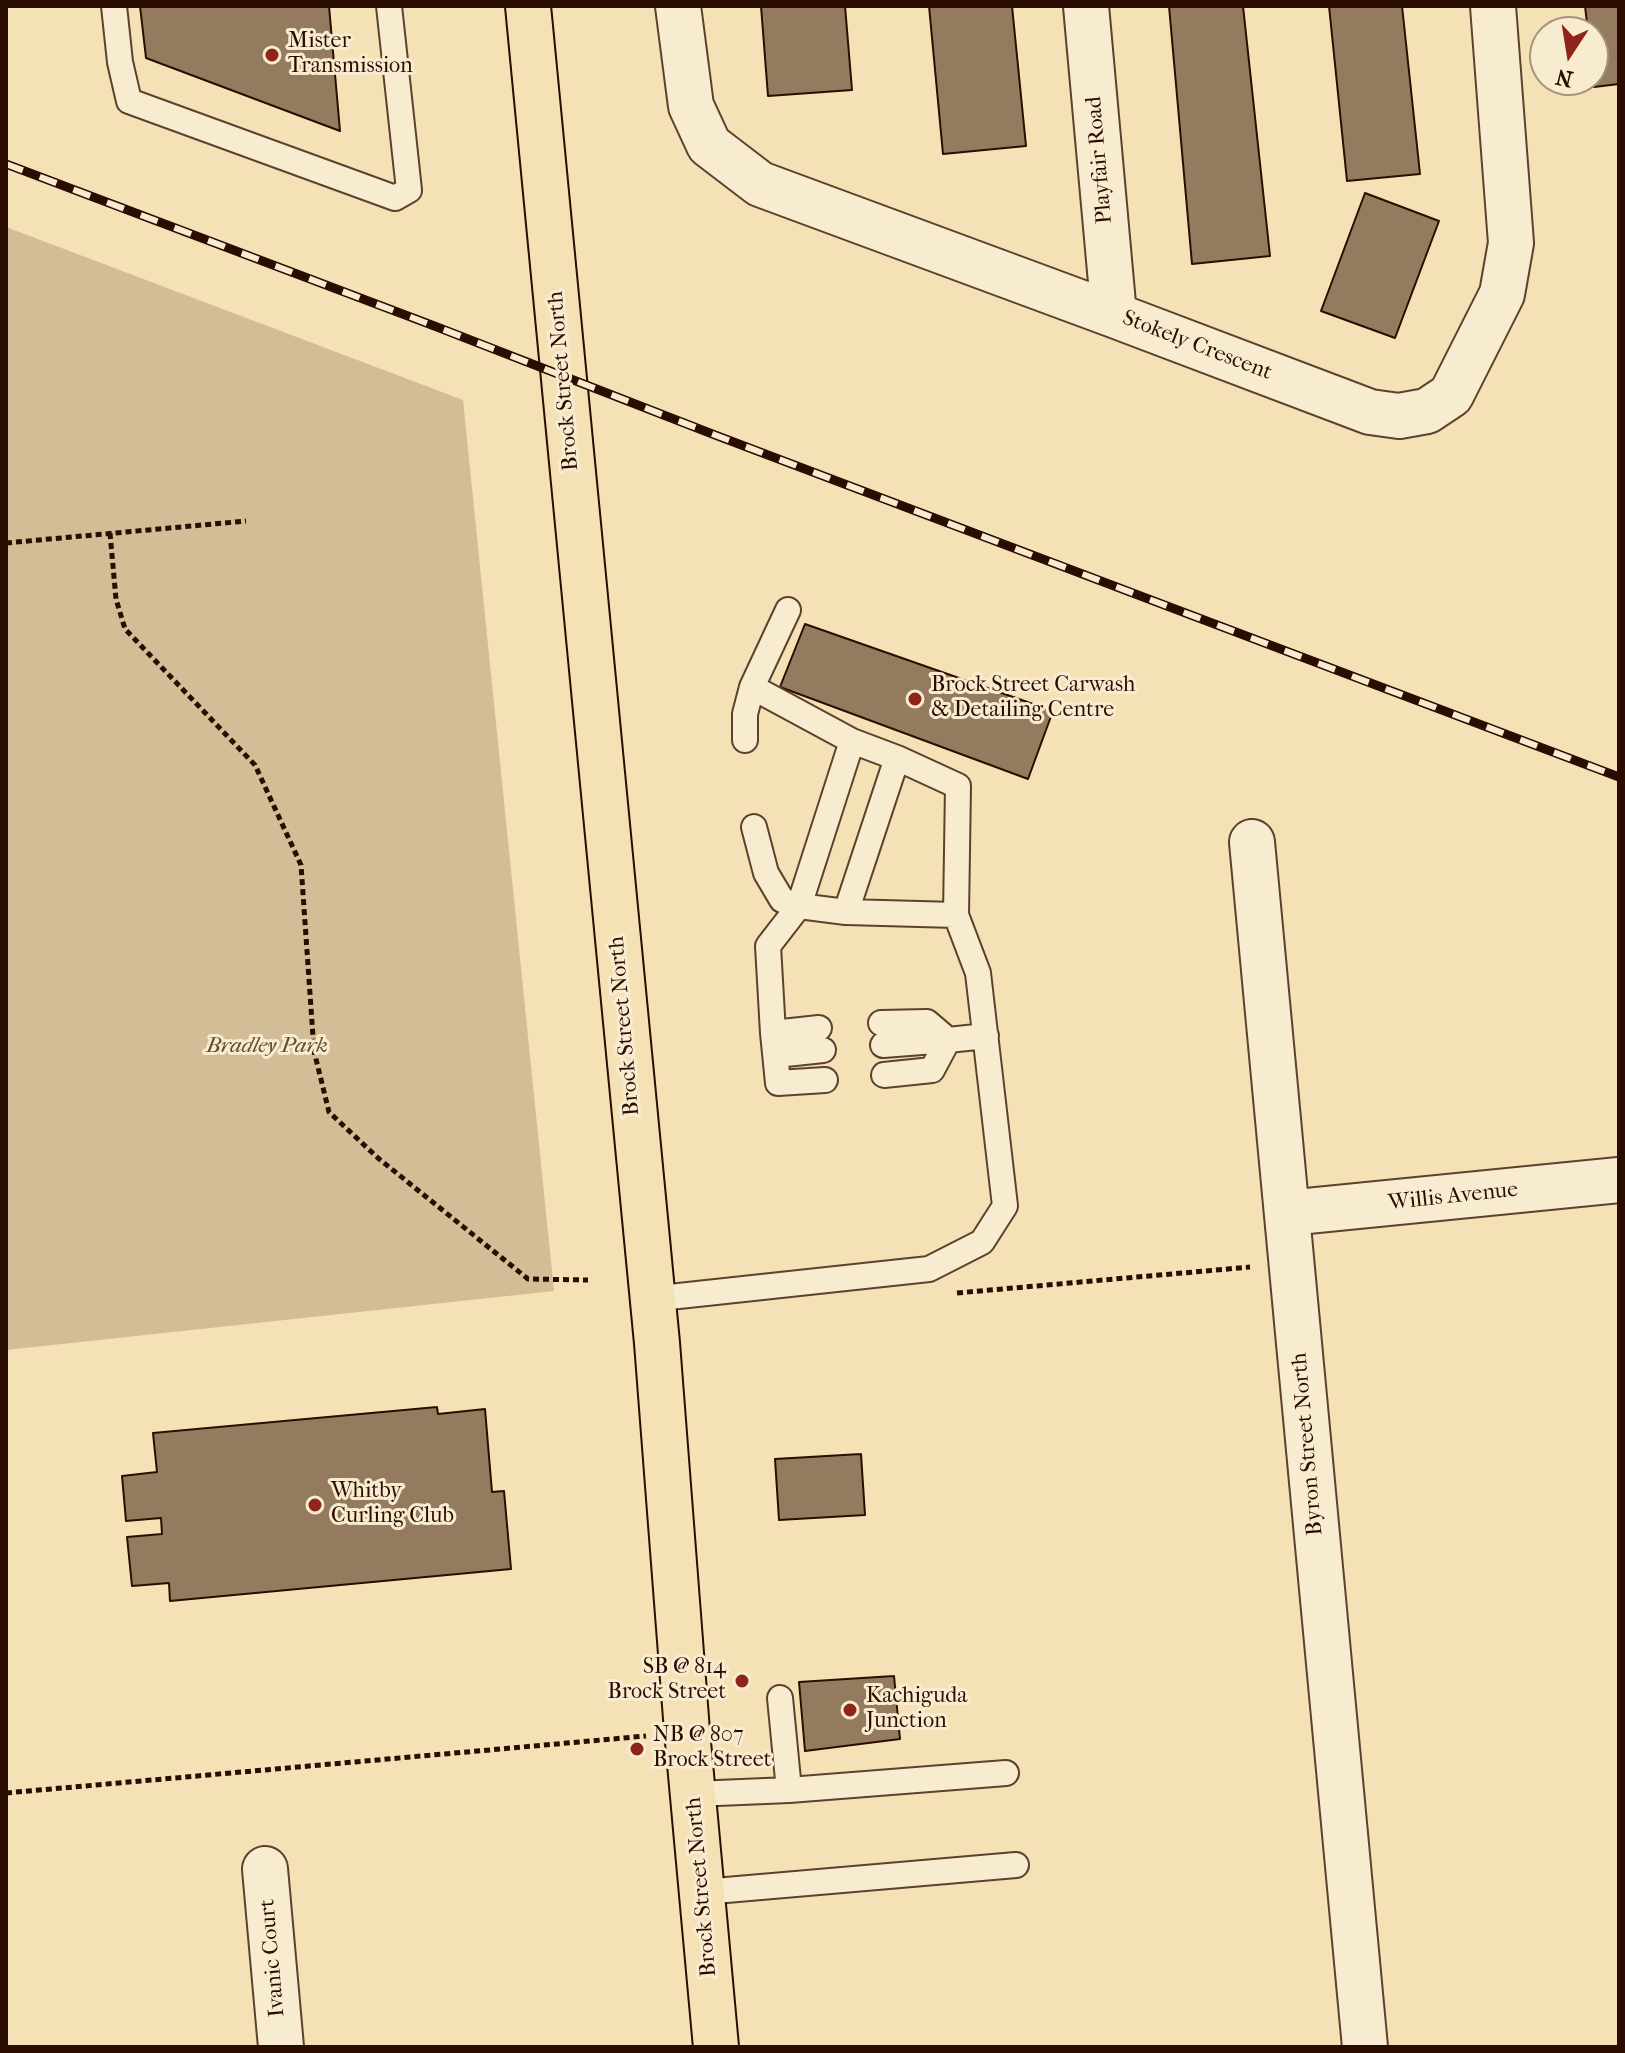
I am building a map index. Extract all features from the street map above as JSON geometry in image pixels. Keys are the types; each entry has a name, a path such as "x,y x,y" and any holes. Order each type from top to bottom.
{"main road":[{"name":"Brock Street North","path":"528,6 657,1343 687,1731 716,2047"}],"street":[{"name":"Stokely Crescent","path":"678,6 691,106 709,145 760,184 1370,412 1399,416 1427,411 1451,395 1502,294 1511,243 1493,6"},
{"name":"Playfair Road","path":"1086,6 1114,315"},
{"name":"Byron Street North","path":"1252,842 1365,2047"},
{"name":"Willis Avenue","path":"1287,1213 1619,1180"},
{"name":"Ivanic Court","path":"265,1869 281,2047"}],"lane":[{"path":"114,6 120,62 129,101 395,198 409,190 389,6"},
{"path":"745,740 745,714 752,687 788,610"},
{"path":"651,1299 929,1269 982,1242 1005,1206 978,973 956,915 958,786 852,741 752,687"},
{"path":"825,1080 778,1083 768,946 799,906 852,741"},
{"path":"846,912 897,758"},
{"path":"754,827 766,873 782,900 799,906 846,912 956,915"},
{"path":"882,1034 948,1040 986,1036"},
{"path":"774,1044 821,1039"},
{"path":"884,1075 932,1070 948,1040"},
{"path":"780,1698 789,1790"},
{"path":"694,1794 1006,1773"},
{"path":"703,1892 1016,1865"}],"path":[{"path":"6,543 246,521"},
{"path":"110,533 116,599 125,629 255,765 301,865 314,1051 329,1112 378,1158 528,1279 588,1280"},
{"path":"946,1294 1264,1266"},
{"path":"6,1793 687,1731"}],"green space":[{"name":"Bradley Park","path":"6,227 463,400 554,1291 6,1350"}],"building":[{"path":"140,6 329,6 340,131 146,58"},
{"path":"761,6 845,6 852,90 768,96"},
{"path":"929,6 1012,6 1026,146 943,154"},
{"path":"1169,6 1243,6 1270,256 1192,264"},
{"path":"1329,6 1402,6 1420,174 1347,181"},
{"path":"1585,6 1619,6 1619,84 1609,85 1609,16 1586,16"},
{"path":"1365,193 1439,221 1395,338 1321,311"},
{"name":"Brock Street Carwash & Detailing Centre","path":"805,624 1053,711 1028,779 780,687"},
{"name":"Whitby Curling Club","path":"437,1407 438,1414 485,1409 492,1492 504,1491 511,1569 170,1601 169,1583 132,1586 127,1537 162,1534 161,1518 126,1521 122,1476 157,1472 153,1433"},
{"path":"861,1454 865,1515 779,1520 775,1459"},
{"name":"Kachiguda Junction","path":"894,1676 900,1739 805,1751 799,1682"}],"railway":[{"path":"6,164 1619,777"}],"place":[{"name":"Mister Transmission","path":"272,55"},
{"name":"Brock Street Carwash & Detailing Centre","path":"915,699"},
{"name":"Whitby Curling Club","path":"315,1505"},
{"name":"SB @ 814 Brock Street","path":"742,1681"},
{"name":"Kachiguda Junction","path":"850,1710"},
{"name":"NB @ 807 Brock Street","path":"637,1749"}]}
